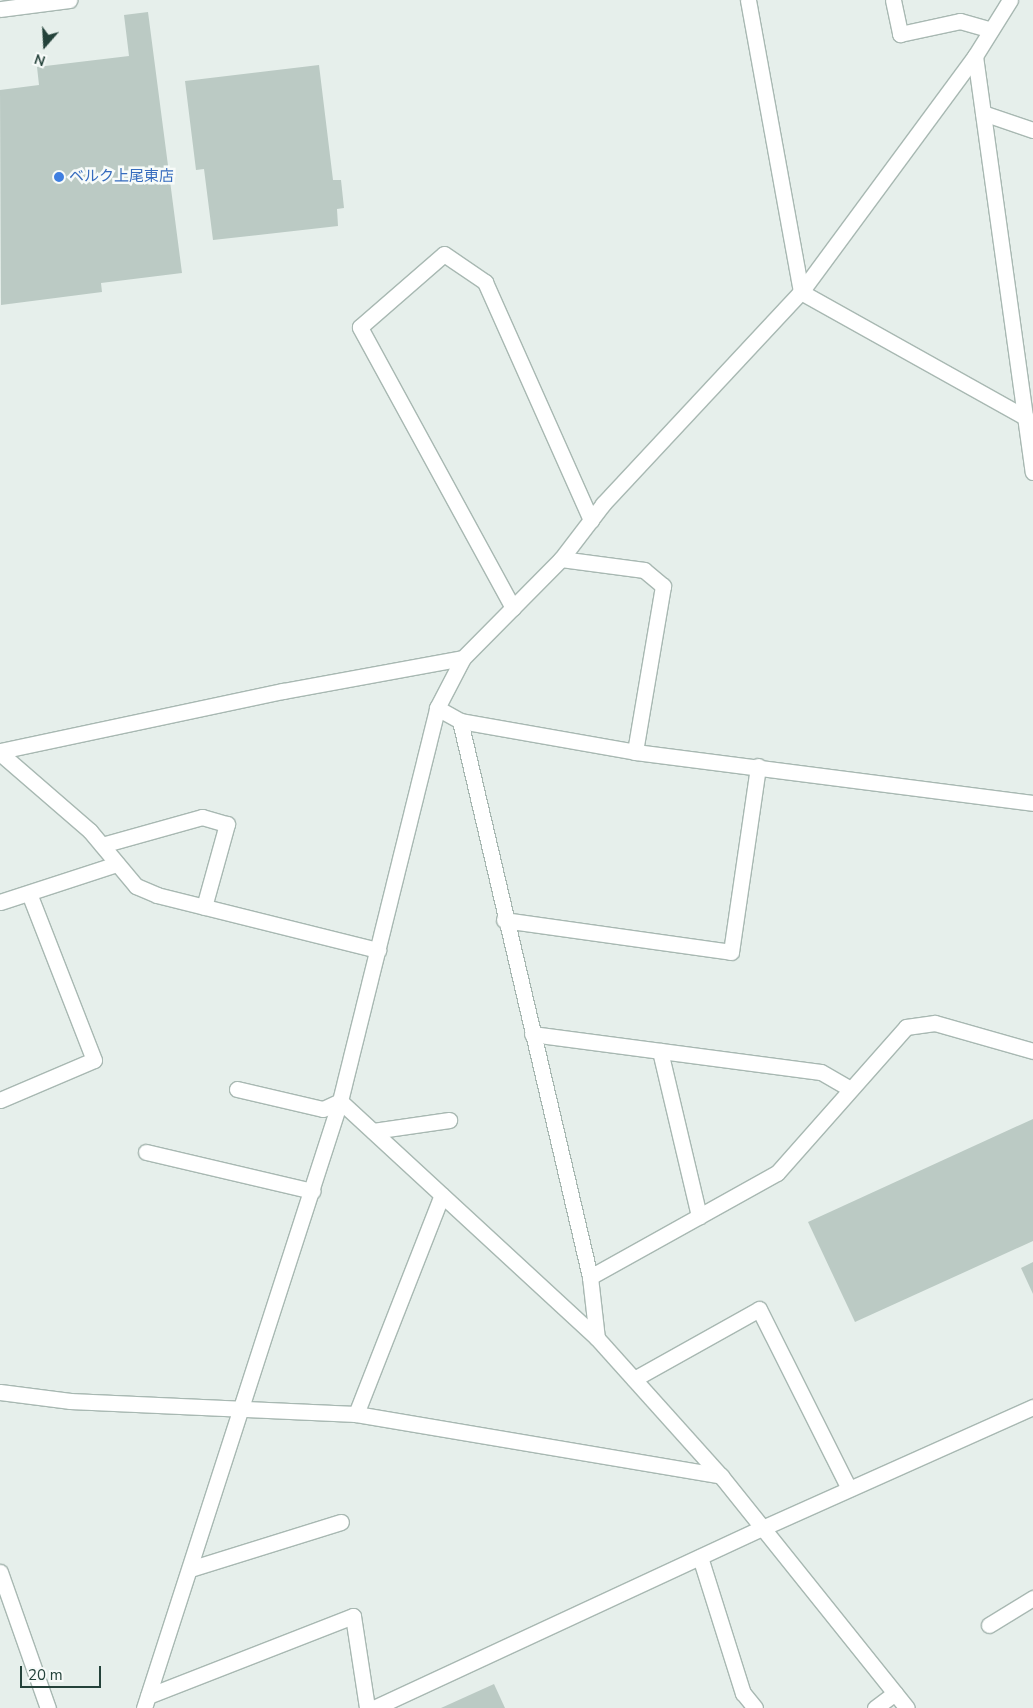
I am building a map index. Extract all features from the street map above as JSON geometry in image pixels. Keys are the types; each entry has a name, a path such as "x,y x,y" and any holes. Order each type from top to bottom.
{"street":[{"path":"0,9 69,0"},
{"path":"748,0 801,292"},
{"path":"893,0 900,34 960,21 991,30"},
{"path":"146,1702 242,1411 340,1101 437,708 463,658 561,559 591,520 801,292 975,56 1010,0"},
{"path":"975,56 1033,472"},
{"path":"983,113 1033,130"},
{"path":"513,608 360,327 444,254 485,282 591,520"},
{"path":"801,292 1026,418"},
{"path":"561,559 644,570 663,586 635,752"},
{"path":"0,752 283,691 463,658"},
{"path":"437,708 460,721 635,752 758,766 1033,803"},
{"path":"460,721 504,920 590,1277 597,1338"},
{"path":"0,752 102,845 136,886 157,895 378,950"},
{"path":"504,920 731,952 758,766"},
{"path":"102,845 202,817 227,824 204,907"},
{"path":"1,900 117,864"},
{"path":"0,1100 94,1060 29,892"},
{"path":"590,1277 777,1173 906,1027 935,1024 1033,1051"},
{"path":"532,1034 821,1072 851,1088"},
{"path":"660,1051 699,1216"},
{"path":"237,1089 323,1109 340,1101"},
{"path":"340,1101 597,1338 721,1476 760,1529 907,1708"},
{"path":"373,1131 449,1120"},
{"path":"146,1152 312,1191"},
{"path":"356,1414 442,1195"},
{"path":"634,1379 759,1309 850,1489"},
{"path":"0,1392 70,1401 242,1411 356,1414 721,1476"},
{"path":"374,1708 760,1529 1033,1407"},
{"path":"190,1569 341,1522"},
{"path":"700,1557 743,1693 755,1708"},
{"path":"0,1572 48,1708"},
{"path":"989,1625 1033,1598"},
{"path":"146,1702 353,1616 367,1708"},
{"path":"875,1708 894,1693"}],"building":[{"path":"148,12 182,273 101,283 102,292 1,305 0,90 39,85 37,67 129,56 124,15"},
{"path":"319,65 333,180 341,180 344,208 337,209 338,226 213,240 204,169 196,170 185,81"},
{"path":"1033,1119 1033,1241 855,1322 808,1222"},
{"path":"1033,1262 1033,1294 1021,1268"},
{"path":"494,1684 505,1708 441,1708"}],"place":[{"name":"ベルク上尾東店","path":"59,177"}]}
